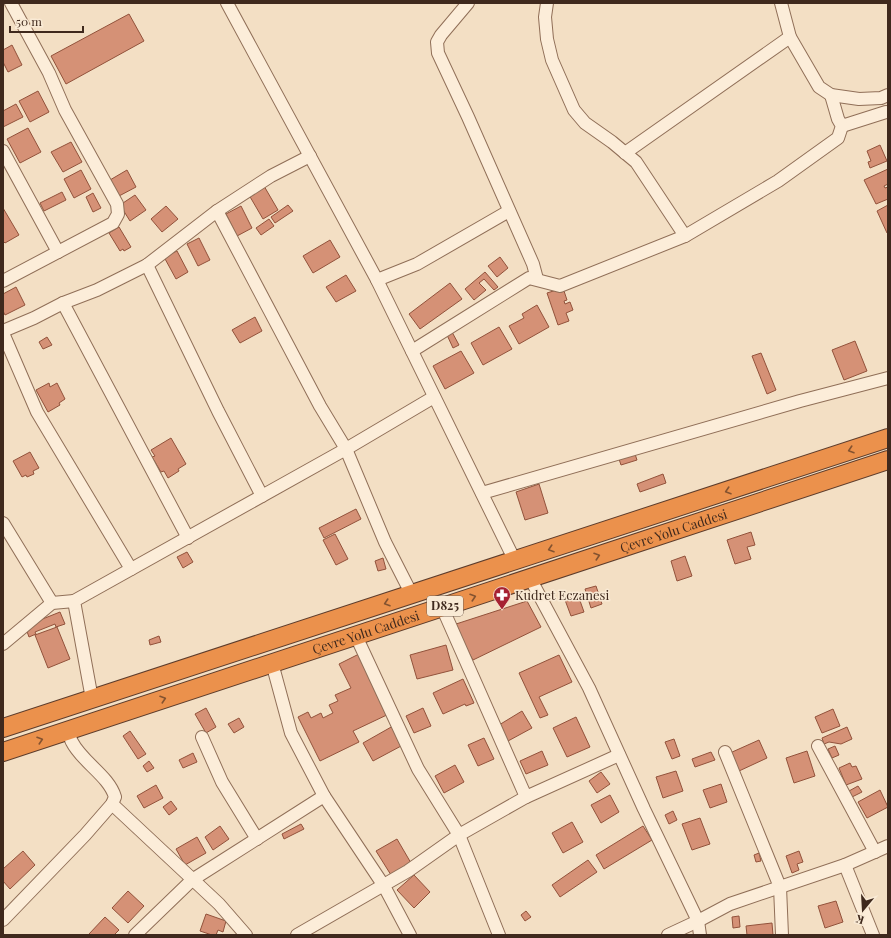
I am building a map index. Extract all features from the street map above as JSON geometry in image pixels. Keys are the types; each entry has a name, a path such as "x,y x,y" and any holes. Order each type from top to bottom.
{"highway":[{"name":"Çevre Yolu Caddesi","path":"3,728 888,438"},
{"name":"Çevre Yolu Caddesi","path":"3,752 888,460"}],"street":[{"path":"3,281 113,223 118,214 117,204 65,110 50,73 11,3"},
{"path":"227,3 377,280 515,561"},
{"path":"468,3 440,35 438,42 438,53 533,264 536,279"},
{"path":"547,3 545,17 547,39 552,60 574,110 585,123 636,162 685,236"},
{"path":"782,3 790,37 819,87 831,95 860,99 885,96 887,116 842,126"},
{"path":"625,153 790,37"},
{"path":"412,351 529,278 560,286 685,236 778,181 838,138 842,126 831,95"},
{"path":"3,151 58,252"},
{"path":"131,570 37,412 3,332 63,303 97,290 146,265 217,211 271,176 310,156"},
{"path":"217,211 320,406 346,449 385,542 412,595"},
{"path":"377,280 417,264 509,211"},
{"path":"146,265 262,496"},
{"path":"63,303 188,538"},
{"path":"482,494 800,400 888,378"},
{"path":"3,644 52,603 74,601 346,449 434,397"},
{"path":"3,523 52,603"},
{"path":"530,578 589,688 644,809 698,921 700,935"},
{"path":"74,601 92,699"},
{"path":"442,607 526,797"},
{"path":"356,636 418,769 459,836 500,935"},
{"path":"272,663 291,733 324,796 384,886 410,935"},
{"path":"3,920 85,835 112,804 115,797 110,786 80,754 72,742 69,730"},
{"path":"202,737 222,782 257,839"},
{"path":"818,746 875,852"},
{"path":"725,752 780,887 782,935"},
{"path":"297,935 384,886 459,836 526,797 619,754"},
{"path":"135,935 193,879 324,796"},
{"path":"112,804 219,904 246,935"},
{"path":"668,935 730,904 845,864 888,846"},
{"path":"845,864 873,935"}],"building":[{"path":"129,14 144,41 66,84 51,56"},
{"path":"12,45 22,65 8,72 3,62 3,50"},
{"path":"38,91 49,112 30,122 19,101"},
{"path":"16,104 23,117 3,127 3,111"},
{"path":"28,128 41,152 20,163 7,139"},
{"path":"71,142 82,162 63,172 51,152"},
{"path":"880,145 887,161 870,168 868,162 871,161 867,151"},
{"path":"888,169 888,184 884,186 885,188 888,187 888,199 876,204 864,180"},
{"path":"81,170 91,189 74,198 64,179"},
{"path":"127,170 136,187 119,196 110,180"},
{"path":"264,186 278,210 263,219 249,195"},
{"path":"62,192 66,200 44,211 40,203"},
{"path":"93,193 101,208 93,212 86,197"},
{"path":"135,195 146,210 130,221 120,205"},
{"path":"288,205 293,211 275,223 271,217"},
{"path":"888,205 888,232 887,233 877,211"},
{"path":"166,206 178,219 162,232 151,219"},
{"path":"241,206 252,228 237,236 226,214"},
{"path":"3,208 19,235 5,243 3,241"},
{"path":"269,219 274,226 261,235 256,228"},
{"path":"119,227 131,247 124,251 123,249 120,251 109,233"},
{"path":"199,238 210,260 198,266 187,244"},
{"path":"330,240 340,257 313,273 303,256"},
{"path":"177,251 188,272 176,279 164,257"},
{"path":"500,257 508,268 497,277 488,266"},
{"path":"485,272 498,287 494,290 484,279 479,283 486,290 474,300 465,289"},
{"path":"346,275 356,291 336,302 326,287"},
{"path":"450,283 462,299 420,329 409,314"},
{"path":"16,287 25,305 5,315 3,311 3,294"},
{"path":"563,288 567,300 564,301 565,304 570,302 573,310 566,313 569,321 558,325 547,293"},
{"path":"537,305 549,327 519,344 509,326 524,318 522,314"},
{"path":"255,317 262,331 240,343 232,330"},
{"path":"499,327 512,349 483,365 471,343"},
{"path":"452,332 459,345 453,348 447,335"},
{"path":"47,337 52,345 43,349 39,342"},
{"path":"855,341 867,371 844,380 832,350"},
{"path":"461,351 474,373 445,389 433,366"},
{"path":"761,353 776,390 767,394 752,356"},
{"path":"49,383 50,387 57,383 65,399 59,403 60,405 48,412 36,390"},
{"path":"171,438 186,464 178,469 179,471 168,478 164,471 161,472 152,457 155,456 151,450"},
{"path":"634,451 637,460 621,465 618,456"},
{"path":"30,452 39,468 33,471 34,474 27,477 26,475 22,477 13,461"},
{"path":"663,474 666,483 640,492 637,484"},
{"path":"539,484 548,513 525,520 516,492"},
{"path":"356,509 361,519 324,538 319,528"},
{"path":"751,532 755,545 747,547 751,559 735,564 727,540"},
{"path":"335,534 348,559 336,565 323,540"},
{"path":"187,552 193,562 183,568 177,557"},
{"path":"685,556 692,576 677,581 671,561"},
{"path":"383,558 386,569 378,571 375,561"},
{"path":"596,586 602,604 591,608 585,589"},
{"path":"578,595 584,612 571,616 565,600"},
{"path":"527,601 541,627 473,660 453,625"},
{"path":"60,612 65,624 56,627 55,624 35,632 36,634 29,637 25,626"},
{"path":"57,627 70,659 48,668 35,635"},
{"path":"159,636 161,642 150,645 149,640"},
{"path":"446,645 453,670 417,679 410,655"},
{"path":"361,653 391,713 353,731 359,742 320,761 298,717 308,712 311,718 321,713 323,718 333,713 329,705 338,701 335,695 351,688 339,664"},
{"path":"559,655 572,682 539,697 548,715 540,718 519,673"},
{"path":"463,679 474,703 466,706 465,704 443,714 433,693"},
{"path":"206,708 216,727 206,733 195,714"},
{"path":"423,708 431,726 414,733 406,716"},
{"path":"833,709 840,726 822,733 815,717"},
{"path":"522,711 532,728 508,741 499,725"},
{"path":"576,717 590,747 567,757 553,728"},
{"path":"239,718 244,727 234,733 228,724"},
{"path":"393,726 403,745 373,761 363,743"},
{"path":"847,727 852,739 841,744 829,742 824,744 822,738"},
{"path":"130,731 146,754 138,759 123,736"},
{"path":"484,738 494,759 478,766 468,745"},
{"path":"674,739 680,756 672,759 665,742"},
{"path":"759,740 767,758 739,771 730,753"},
{"path":"835,746 839,755 832,758 828,749"},
{"path":"542,751 548,765 526,774 520,761"},
{"path":"807,751 815,776 794,783 786,758"},
{"path":"711,752 715,760 695,767 692,759"},
{"path":"193,753 197,762 183,768 179,760"},
{"path":"149,761 154,768 147,772 143,766"},
{"path":"850,763 852,767 856,766 862,779 846,785 839,768"},
{"path":"455,765 464,782 444,793 435,776"},
{"path":"676,771 683,791 663,798 656,777"},
{"path":"601,772 610,784 597,793 589,781"},
{"path":"721,784 727,802 710,808 703,790"},
{"path":"156,785 163,798 144,808 137,796"},
{"path":"858,786 862,792 852,797 849,791"},
{"path":"880,790 888,807 867,818 858,802"},
{"path":"610,795 619,812 601,823 591,805"},
{"path":"171,801 177,809 169,815 163,807"},
{"path":"673,811 677,820 669,824 665,815"},
{"path":"700,818 710,844 692,850 682,824"},
{"path":"572,822 583,842 563,853 552,833"},
{"path":"301,824 304,829 284,839 282,834"},
{"path":"220,826 229,839 213,850 205,837"},
{"path":"643,826 652,840 604,869 596,855"},
{"path":"197,837 206,853 185,865 176,849"},
{"path":"397,839 411,863 391,875 376,851"},
{"path":"23,851 35,865 10,889 3,881 3,869"},
{"path":"799,851 803,862 797,864 799,870 792,873 786,856"},
{"path":"759,853 761,861 756,862 754,855"},
{"path":"588,860 597,872 560,897 552,885"},
{"path":"414,875 430,892 414,908 397,890"},
{"path":"128,891 144,906 128,923 112,908"},
{"path":"836,901 843,922 825,928 818,906"},
{"path":"526,911 531,917 525,921 521,915"},
{"path":"206,914 226,921 223,932 218,930 216,935 212,935 200,931"},
{"path":"739,916 740,927 733,928 732,917"},
{"path":"105,917 119,930 114,935 90,935 89,934"},
{"path":"772,923 773,935 747,935 746,926"}],"place":[{"name":"Kudret Eczanesi","path":"502,610"}]}
